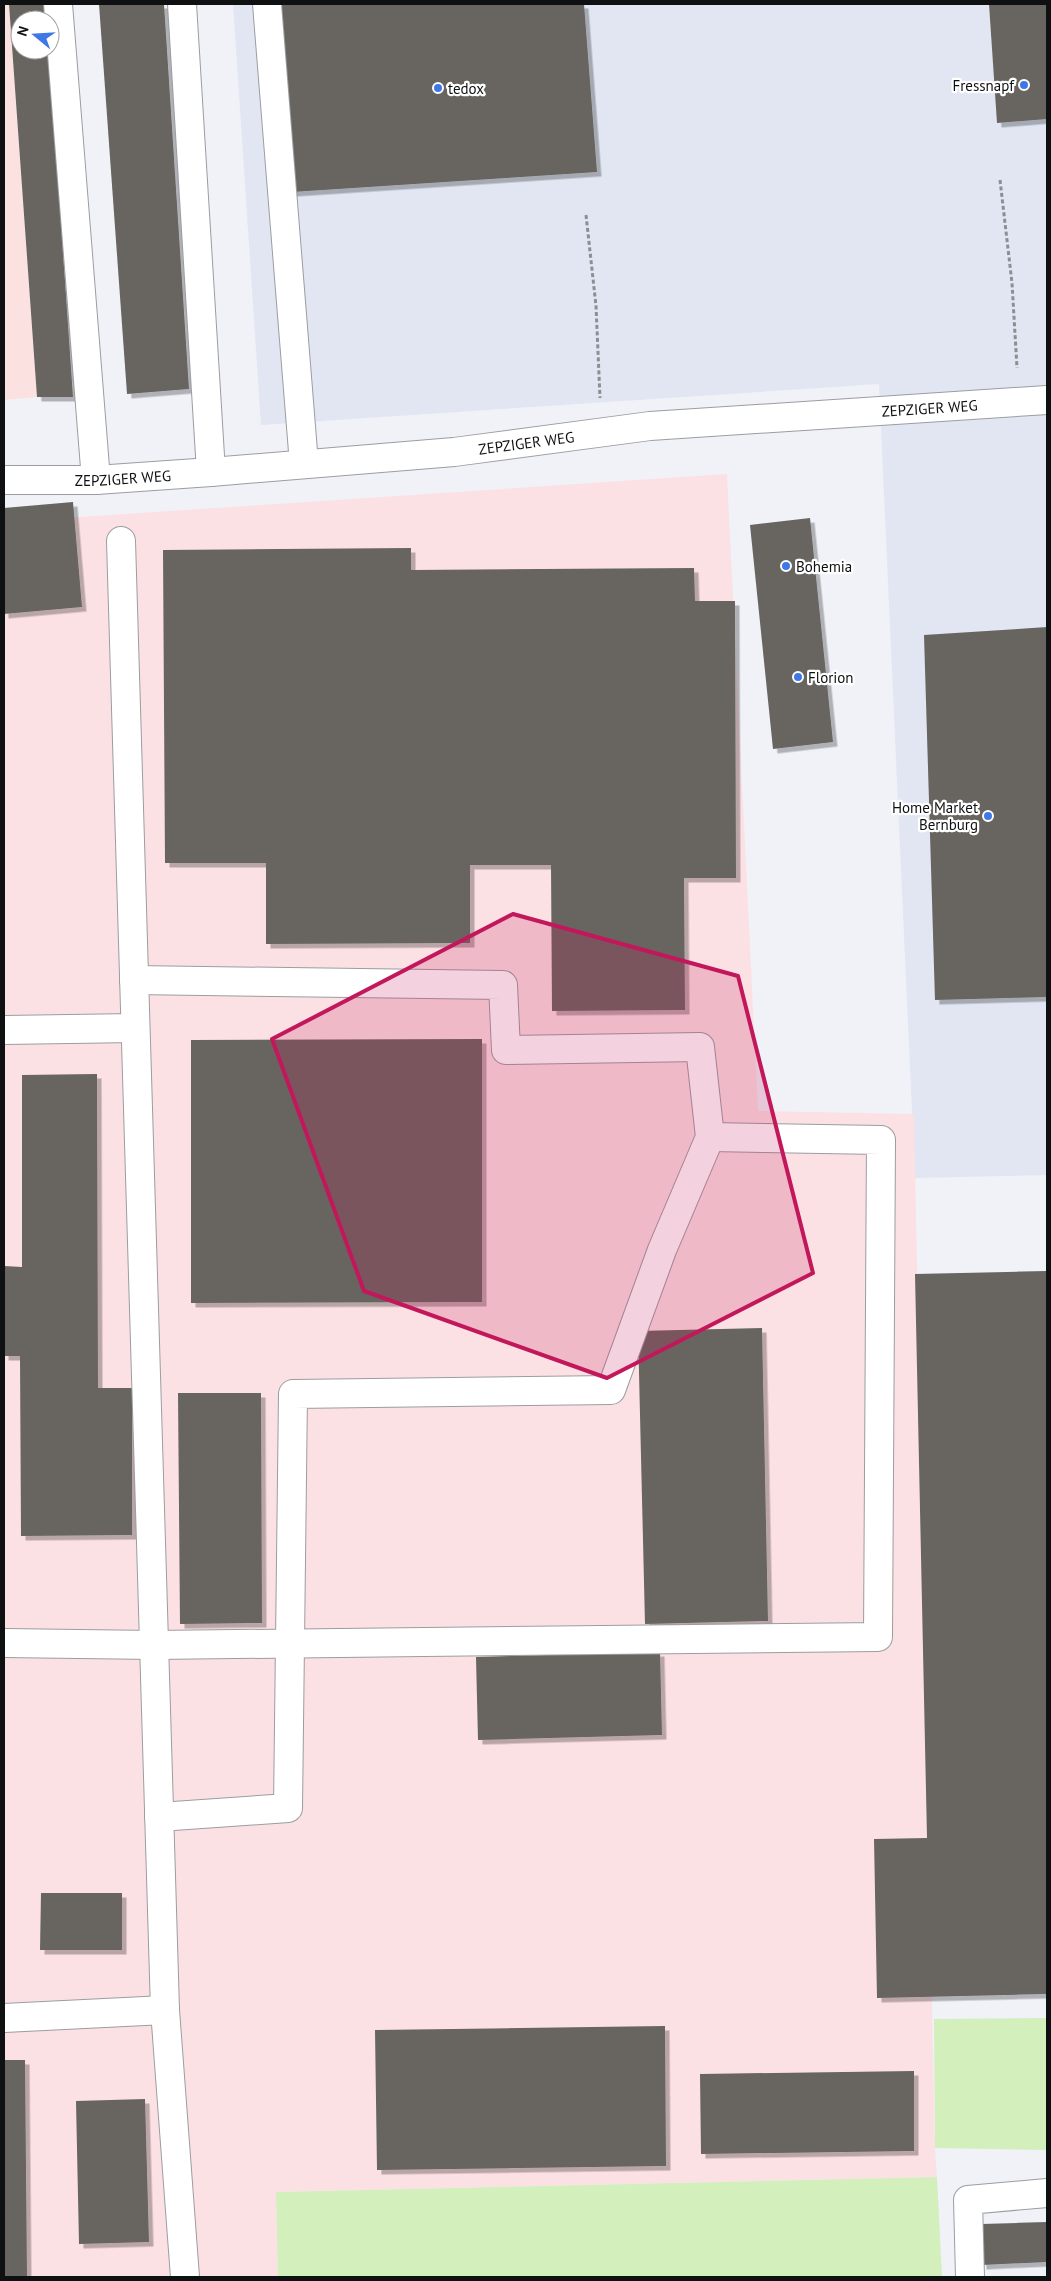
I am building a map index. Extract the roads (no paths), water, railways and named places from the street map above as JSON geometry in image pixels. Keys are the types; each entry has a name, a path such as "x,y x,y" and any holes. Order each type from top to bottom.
{"street":[{"path":"58,4 96,480"},
{"path":"182,4 211,472"},
{"path":"268,4 304,464"},
{"name":"ZEPZIGER WEG","path":"4,480 96,480 211,472 454,452 650,426 1047,400"},
{"path":"121,541 165,2010 185,2277"},
{"path":"134,980 503,985 506,1050 700,1047 710,1137 662,1250 611,1390 293,1394 288,1808 159,1817"},
{"path":"4,1030 135,1028"},
{"path":"4,1643 154,1645 878,1637 880,1140 710,1137"},
{"path":"4,2018 165,2010"},
{"path":"970,2277 968,2200 1047,2193"}],"place":[{"name":"Fressnapf","path":"1024,85"},
{"name":"tedox","path":"438,88"},
{"name":"Bohemia","path":"786,566"},
{"name":"Florion","path":"798,677"},
{"name":"Home Market Bernburg","path":"988,816"}]}
